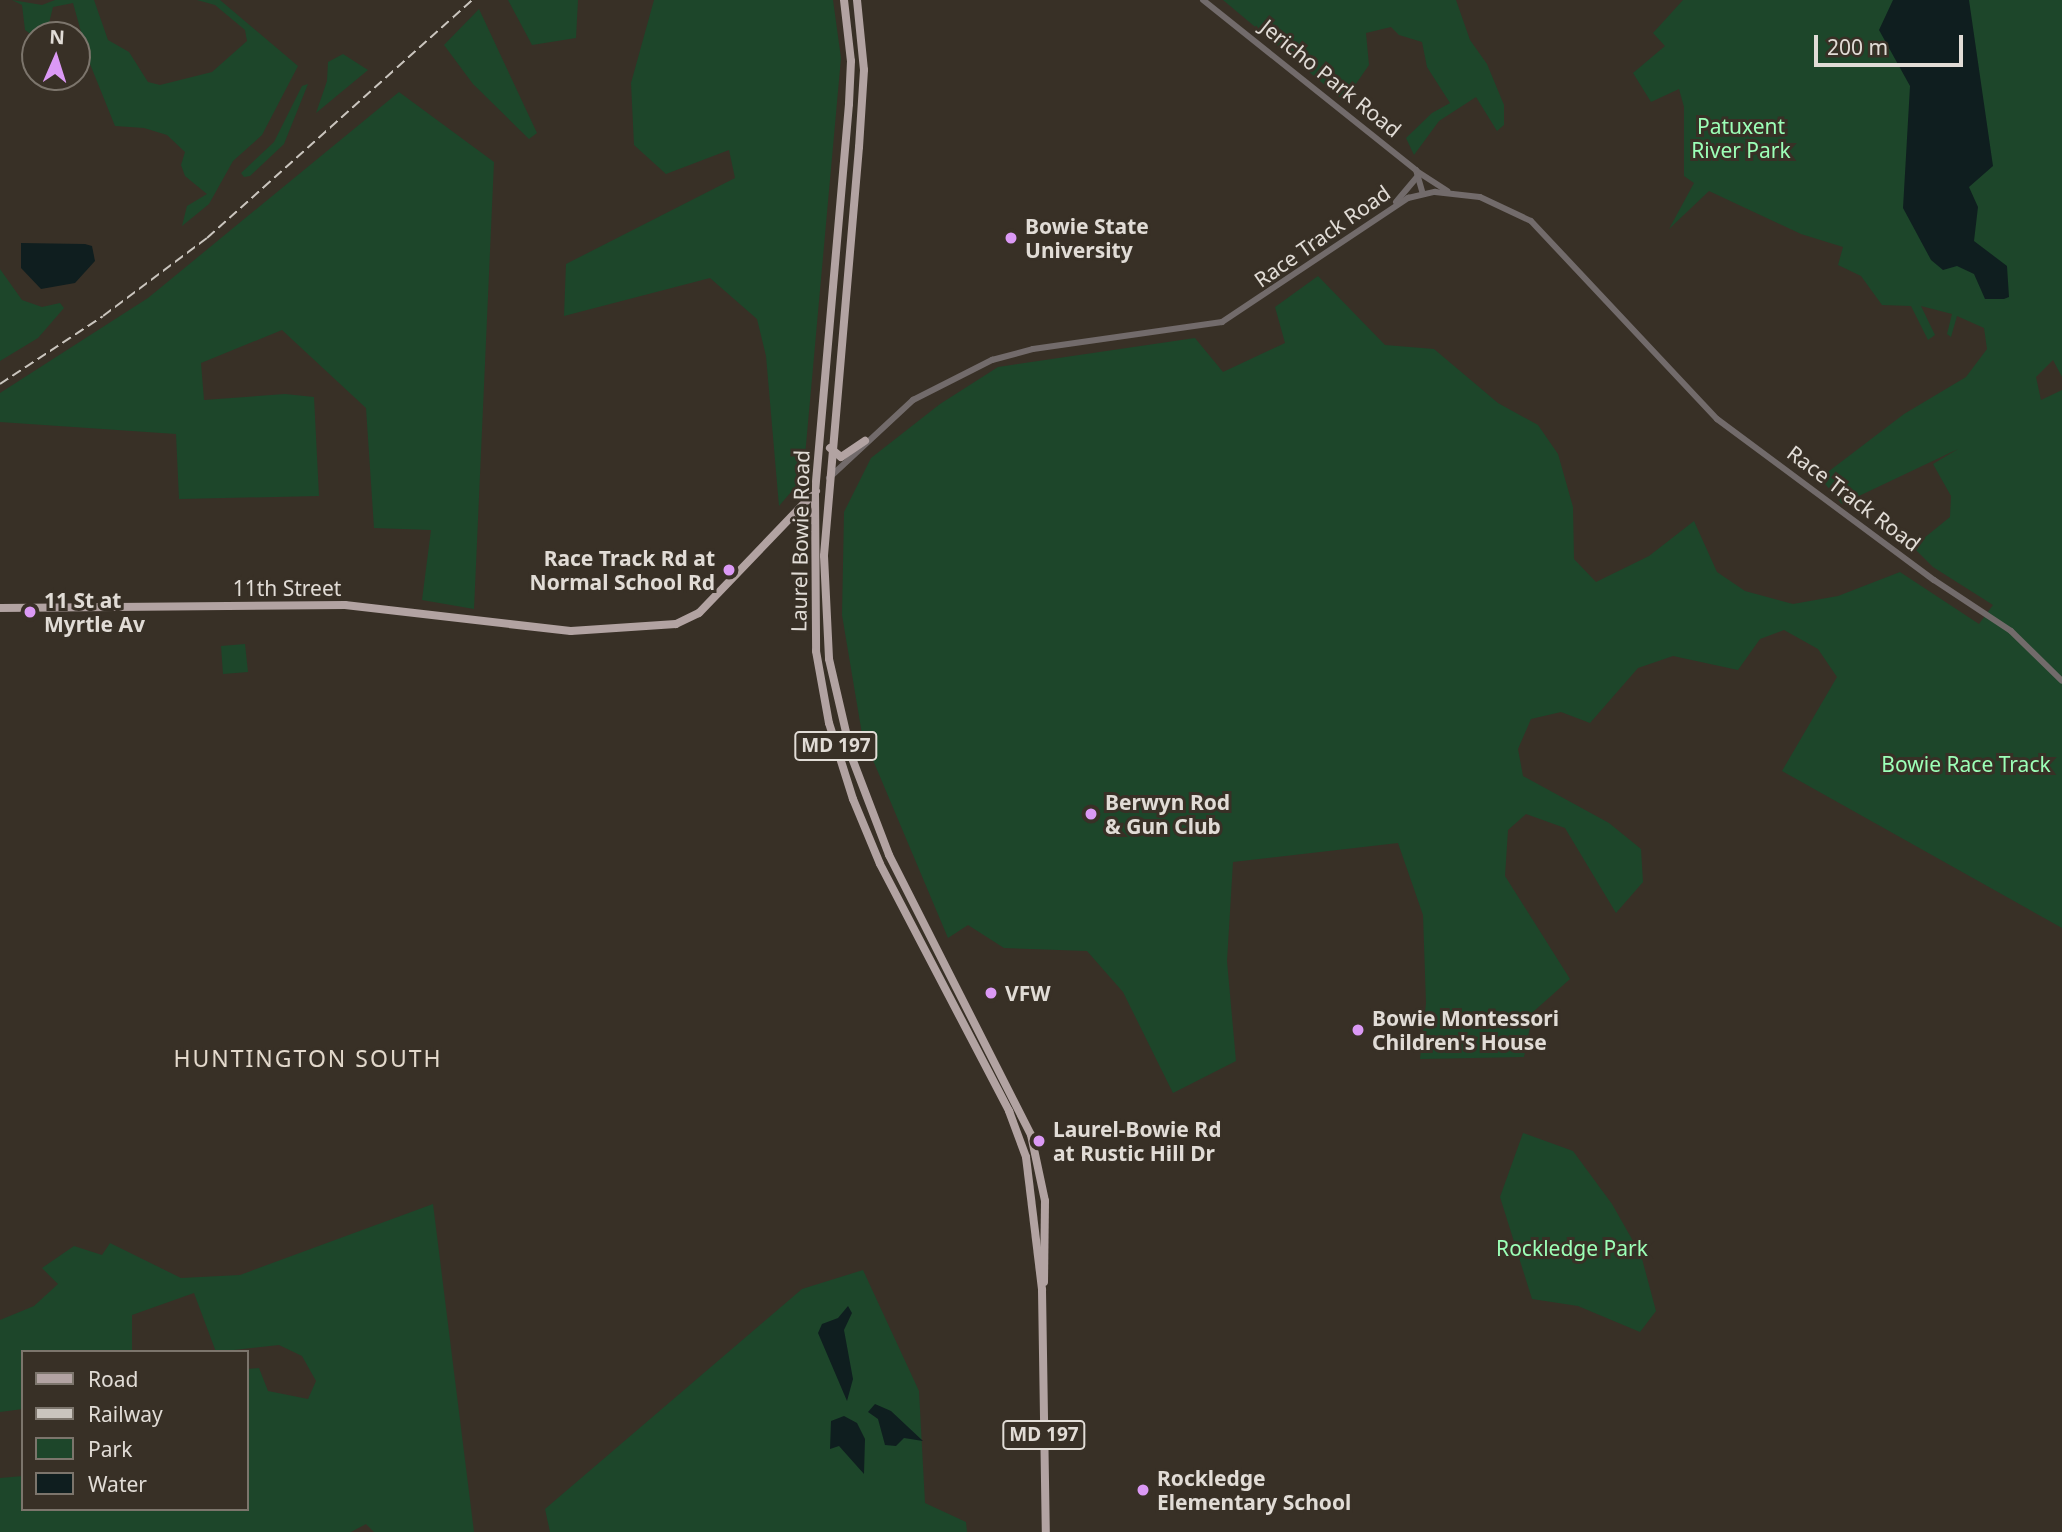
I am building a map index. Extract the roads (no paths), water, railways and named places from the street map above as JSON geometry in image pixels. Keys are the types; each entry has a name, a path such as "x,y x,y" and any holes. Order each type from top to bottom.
{"main road":[{"name":"Laurel Bowie Road","path":"844,0 851,61 814,521 816,651 840,762 880,864 1015,1124 1034,1189 1042,1290 1046,1532"},
{"name":"Laurel Bowie Road","path":"857,0 863,70 859,147 830,448 825,620 844,727 889,855 1031,1135 1047,1225 1042,1290"},
{"path":"830,448 841,457 865,441"},
{"name":"Race Track Road","path":"571,631 661,626 692,618 828,480"},
{"path":"792,517 807,515 814,521"},
{"name":"11th Street","path":"0,608 356,606 571,631"}],"street":[{"name":"Jericho Park Road","path":"1203,0 1417,172 1455,194"},
{"path":"1417,172 1423,194"},
{"path":"1389,211 1417,172"},
{"name":"Race Track Road","path":"828,480 865,441 936,385 992,360 1232,318 1389,211 1423,194 1455,194 1488,200 1524,215 1709,412 1909,562 2011,631 2062,681"}],"water":[{"path":"1893,0 1969,0 1993,166 1969,187 1978,207 1974,241 2007,266 2009,297 2004,299 1985,299 1974,274 1957,266 1943,270 1931,260 1903,208 1910,86 1879,30"},
{"path":"21,243 85,244 92,246 95,261 75,283 41,289 21,268"},
{"path":"848,1306 852,1313 844,1330 853,1379 847,1401 818,1333 822,1324 838,1318"},
{"path":"875,1404 891,1411 923,1441 904,1438 896,1446 885,1445 878,1419 868,1412"},
{"path":"844,1416 857,1423 865,1439 864,1474 839,1446 830,1449 831,1421"}],"railway":[{"path":"0,384 103,316 207,238 472,0"}],"place":[{"name":"Bowie State University","path":"1011,238"},
{"name":"Race Track Rd at Normal School Rd","path":"729,570"},
{"name":"11 St at Myrtle Av","path":"30,612"},
{"name":"Berwyn Rod & Gun Club","path":"1091,814"},
{"name":"VFW","path":"991,993"},
{"name":"Bowie Montessori Children's House","path":"1358,1030"},
{"name":"Laurel-Bowie Rd at Rustic Hill Dr","path":"1039,1141"},
{"name":"Rockledge Elementary School","path":"1143,1490"}],"district":[{"name":"HUNTINGTON SOUTH","path":"308,1058"}],"park label":[{"name":"Patuxent River Park","path":"1741,138"},
{"name":"Bowie Race Track","path":"1966,764"},
{"name":"Rockledge Park","path":"1572,1248"}]}
